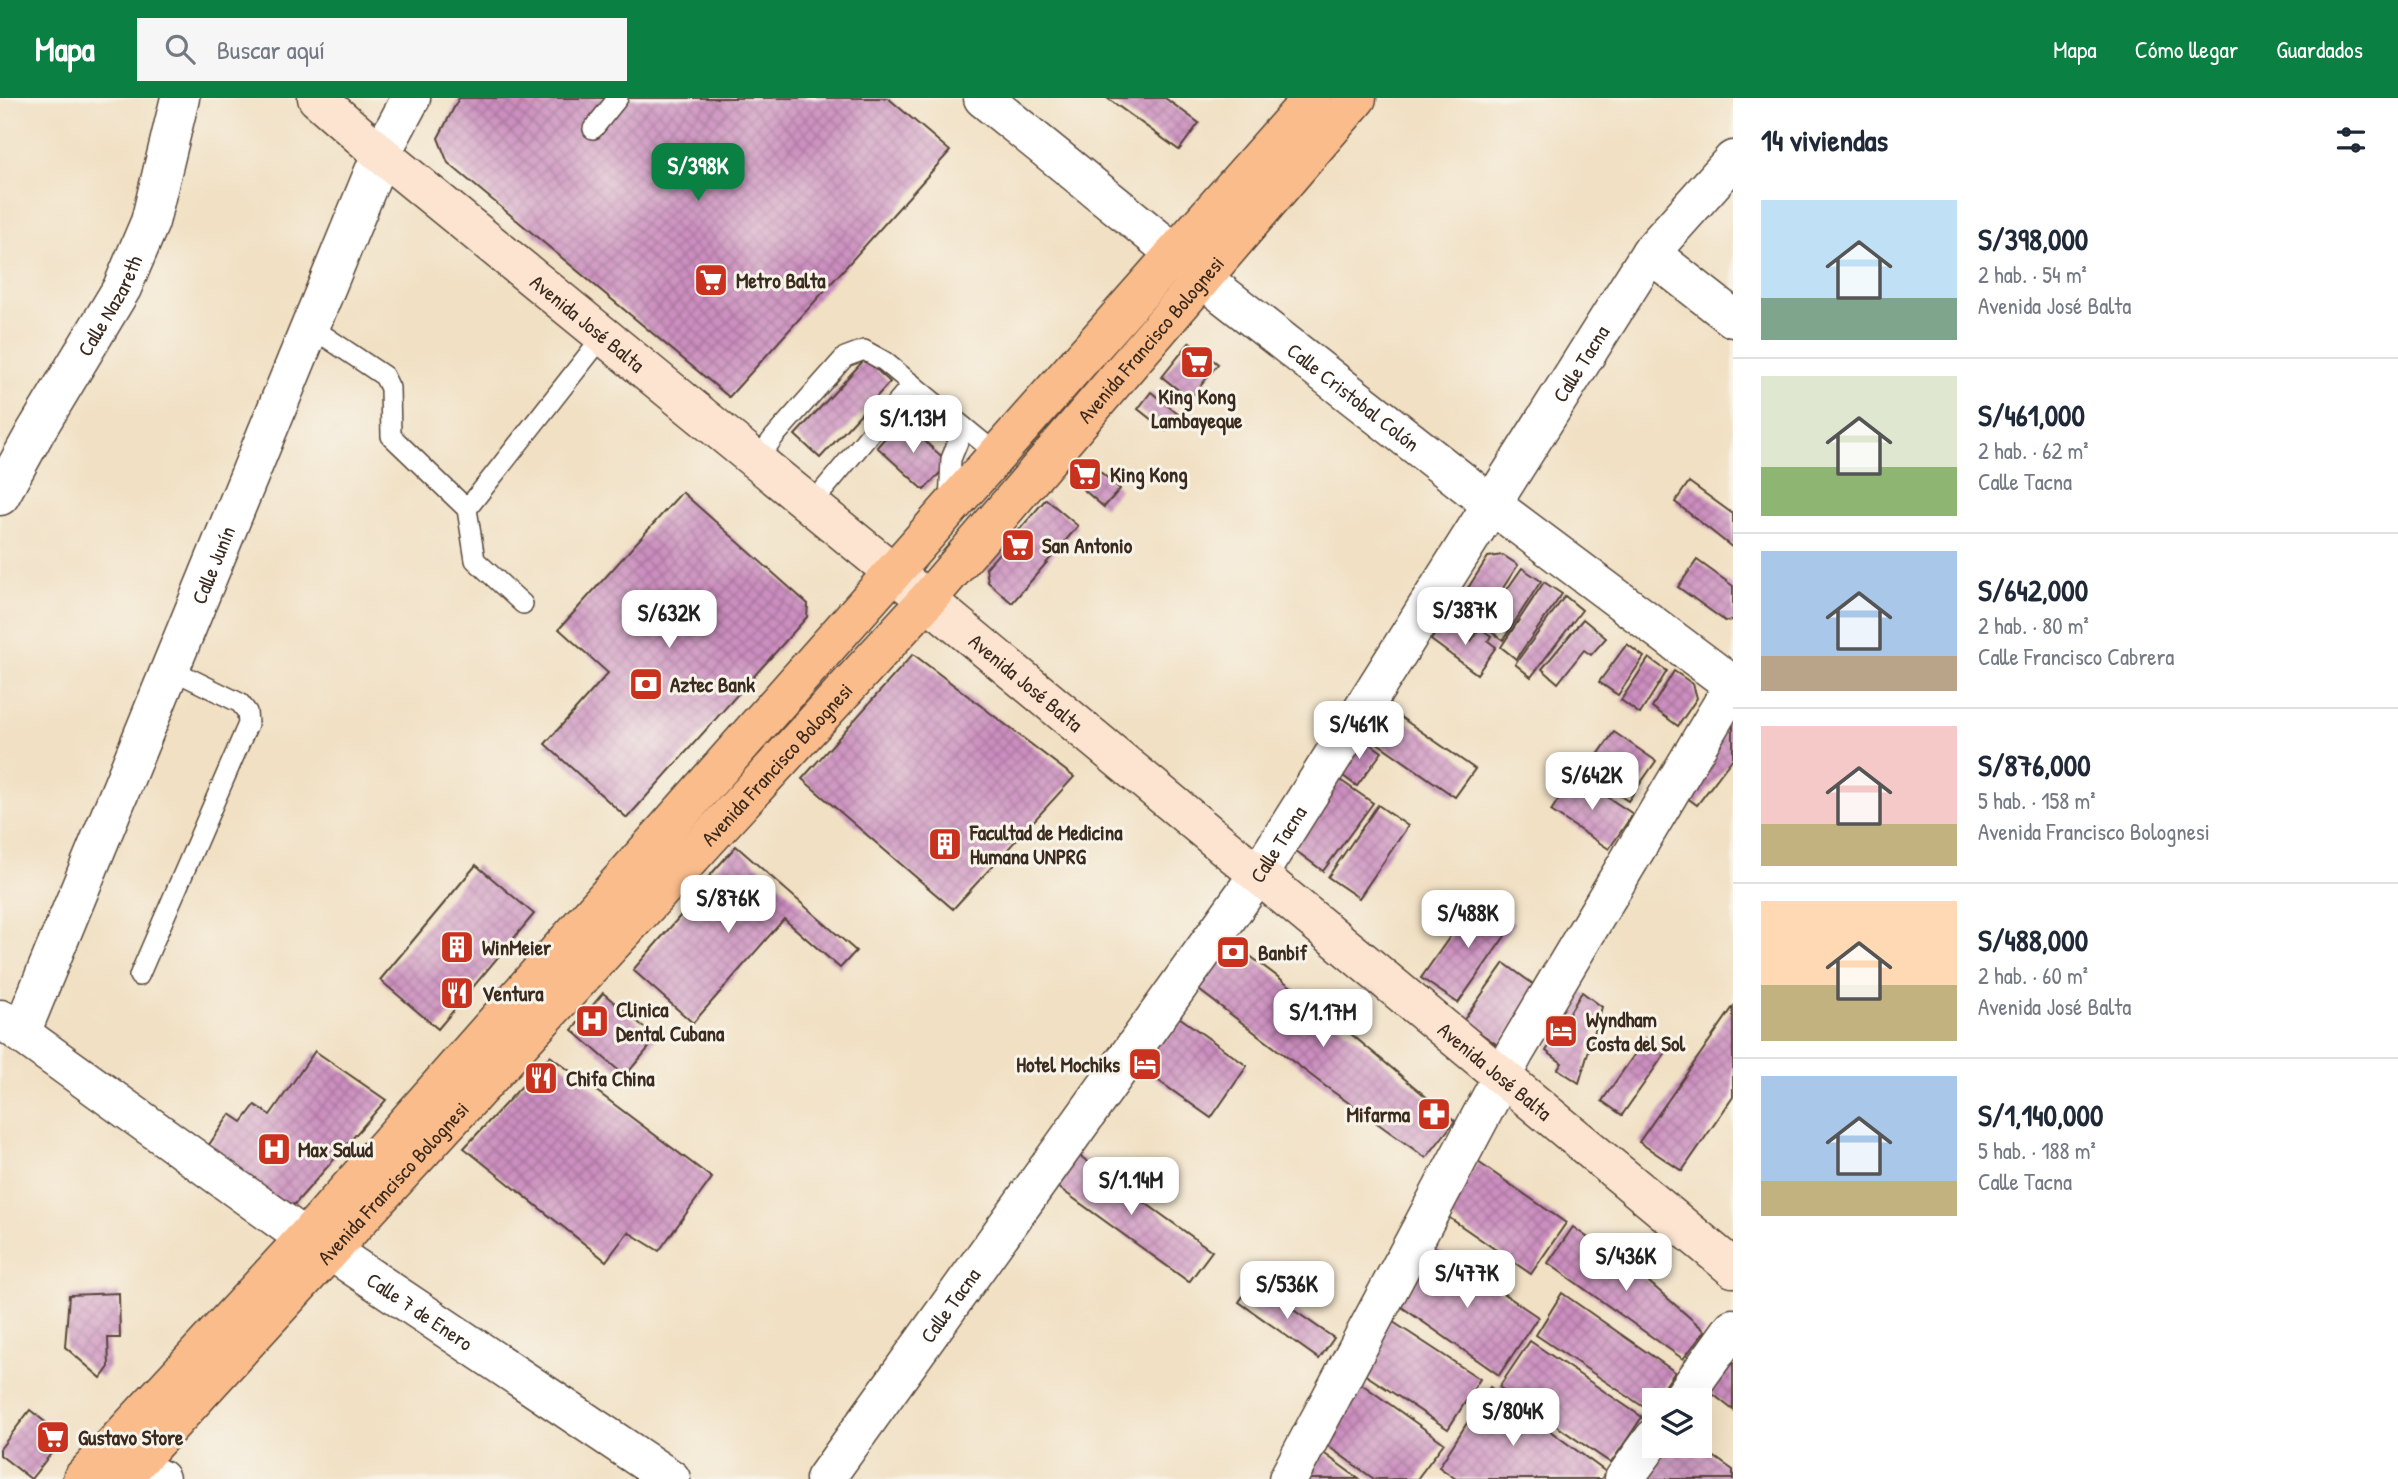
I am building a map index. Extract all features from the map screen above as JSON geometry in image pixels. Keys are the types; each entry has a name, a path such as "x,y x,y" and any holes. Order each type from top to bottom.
{"main road":[{"name":"Avenida José Balta","path":"317,98 381,154 927,600 1733,1268"},
{"name":"Avenida Francisco Bolognesi","path":"82,1479 184,1370 318,1245 927,600 1190,266 1312,98"},
{"name":"Avenida Francisco Bolognesi","path":"146,1478 169,1426 318,1245 892,573 998,455 1357,98"},
{"path":"169,1426 184,1370"}],"street":[{"name":"Calle Nazareth","path":"0,496 122,288 150,222 180,98"},
{"name":"Calle Junín","path":"10,1026 171,669 381,154 411,98"},
{"name":"Calle Cristobal Colón","path":"983,98 1491,504 1733,686"},
{"name":"Calle Tacna","path":"825,1479 1258,875 1650,253 1733,160"},
{"path":"1650,253 1733,318"},
{"path":"1288,1479 1502,1077 1733,686"},
{"name":"Calle 7 de Enero","path":"10,1026 318,1245 671,1479"},
{"path":"1690,1388 1733,1328"},
{"path":"1624,1479 1642,1454"}],"lane":[{"path":"593,129 618,98"},
{"path":"311,327 384,376 390,388 390,436 467,509 474,560 523,604"},
{"path":"467,509 603,336"},
{"path":"756,461 845,356 864,350 884,361 998,455"},
{"path":"810,506 912,384"},
{"path":"948,510 951,459 964,427"},
{"path":"139,976 248,724 247,712 240,703 171,669"}],"building":[{"name":"Metro Balta","path":"459,98 888,98 950,151 729,397 448,163 438,138"},
{"path":"1107,98 1165,98 1199,123 1179,150"},
{"path":"1190,342 1218,364 1190,399 1162,377"},
{"path":"865,359 890,382 820,458 795,435"},
{"path":"1151,392 1179,415 1166,431 1138,409"},
{"path":"901,420 949,463 924,490 877,447"},
{"path":"1088,461 1120,489 1104,507 1072,480"},
{"path":"1689,482 1733,514 1733,548 1675,502"},
{"path":"682,492 808,604 807,617 627,818 545,744 608,673 559,629"},
{"path":"1046,499 1078,526 1012,603 988,582 986,568"},
{"path":"1503,555 1518,565 1472,635 1448,619 1488,557"},
{"path":"1697,560 1733,586 1733,620 1725,621 1678,587"},
{"path":"1522,568 1541,581 1503,640 1482,625"},
{"path":"1544,582 1562,594 1516,659 1501,647"},
{"path":"1565,596 1582,610 1531,677 1515,664"},
{"path":"1583,619 1606,638 1591,655 1584,650 1558,683 1542,669"},
{"path":"1444,622 1471,641 1480,628 1491,636 1488,641 1496,647 1477,674 1431,640"},
{"path":"1627,644 1644,657 1618,695 1599,682"},
{"name":"Facultad de Medicina Humana UNPRG","path":"913,654 1074,777 953,909 802,779"},
{"path":"1649,658 1667,671 1640,714 1621,700"},
{"path":"1674,671 1693,684 1697,698 1678,726 1652,707"},
{"path":"1383,705 1475,769 1455,797 1363,733"},
{"path":"1733,713 1733,758 1697,805 1678,791"},
{"path":"1614,732 1656,761 1628,801 1586,772"},
{"path":"1360,737 1382,752 1357,786 1336,771"},
{"path":"1333,775 1373,803 1323,871 1295,850"},
{"path":"1574,775 1633,814 1609,849 1551,811"},
{"path":"1378,805 1408,826 1359,898 1328,877"},
{"path":"736,846 856,951 840,968 784,919 693,1023 633,970 709,883 705,881"},
{"name":"WinMeier","path":"476,865 534,914 438,1029 380,980"},
{"path":"1477,898 1514,923 1458,1003 1421,978"},
{"path":"1226,946 1238,947 1326,1013 1455,1121 1426,1158 1325,1086 1195,987"},
{"path":"1504,963 1540,989 1499,1046 1463,1021"},
{"path":"1582,992 1602,1007 1579,1083 1558,1069 1562,1063 1546,1051"},
{"path":"603,993 657,1038 625,1076 572,1030"},
{"path":"1733,1007 1733,1097 1682,1171 1639,1142"},
{"path":"1172,1012 1247,1066 1211,1118 1135,1064"},
{"path":"1646,1038 1666,1052 1622,1115 1602,1101"},
{"path":"315,1051 386,1100 295,1204 274,1205 202,1155 230,1114 242,1122 255,1105 270,1115"},
{"path":"550,1056 712,1178 659,1251 628,1232 606,1261 464,1148"},
{"path":"1073,1151 1212,1251 1189,1282 1051,1182"},
{"path":"1478,1162 1566,1223 1531,1274 1444,1214"},
{"path":"1573,1227 1649,1282 1705,1331 1683,1359 1548,1263"},
{"path":"1433,1246 1538,1317 1499,1375 1396,1303"},
{"path":"1253,1282 1334,1338 1319,1359 1239,1302"},
{"path":"119,1293 120,1338 108,1338 109,1367 101,1378 65,1347 69,1295"},
{"path":"1562,1293 1675,1372 1664,1388 1642,1388 1642,1406 1536,1335"},
{"path":"1387,1318 1480,1379 1448,1429 1358,1370"},
{"path":"1530,1341 1642,1417 1611,1463 1499,1387"},
{"path":"1733,1360 1733,1410 1712,1393 1711,1388"},
{"path":"1356,1380 1444,1443 1417,1479 1374,1479 1321,1441"},
{"path":"1490,1387 1606,1472 1601,1479 1456,1479 1439,1467"},
{"path":"30,1410 64,1437 31,1479 0,1455 0,1449"},
{"path":"1318,1449 1359,1479 1301,1479"},
{"path":"1712,1455 1733,1470 1733,1479 1644,1479 1659,1458 1712,1458"}],"place":[{"name":"Metro Balta","path":"711,280"},
{"name":"King Kong Lambayeque","path":"1197,362"},
{"name":"King Kong","path":"1085,474"},
{"name":"San Antonio","path":"1018,545"},
{"name":"Aztec Bank","path":"646,684"},
{"name":"Facultad de Medicina Humana UNPRG","path":"945,844"},
{"name":"WinMeier","path":"457,947"},
{"name":"Banbif","path":"1233,952"},
{"name":"Ventura","path":"457,993"},
{"name":"Clinica Dental Cubana","path":"592,1021"},
{"name":"Wyndham Costa del Sol","path":"1561,1031"},
{"name":"Hotel Mochiks","path":"1145,1064"},
{"name":"Chifa China","path":"541,1078"},
{"name":"Mifarma","path":"1434,1114"},
{"name":"Max Salud","path":"274,1149"},
{"name":"Gustavo Store","path":"53,1437"}]}
